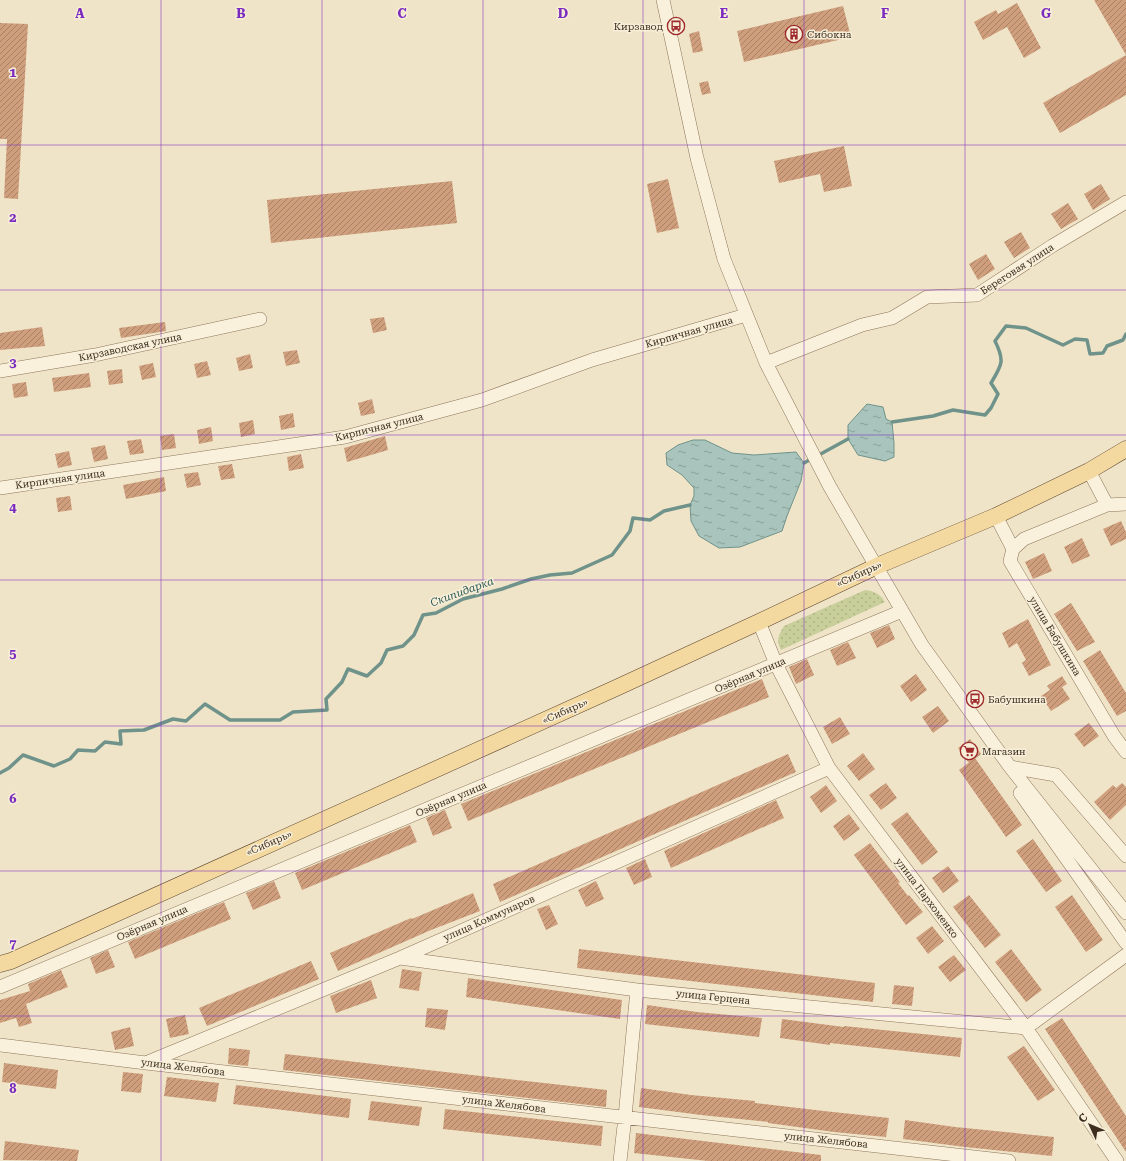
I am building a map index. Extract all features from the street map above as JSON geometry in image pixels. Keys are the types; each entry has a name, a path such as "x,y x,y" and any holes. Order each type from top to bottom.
{"main road":[{"name":"«Сибирь»","path":"0,964 11,961 759,622 877,566 996,516 1089,470 1126,449"}],"street":[{"path":"663,0 699,165 724,259 766,363 830,487 922,645 1010,767 1126,913"},
{"name":"Береговая улица","path":"766,363 862,325 892,318 927,297 977,295 1052,246 1126,202"},
{"name":"Кирпичная улица","path":"0,488 345,437 482,400 592,360 746,315"},
{"name":"Кирзаводская улица","path":"0,371 95,355 260,320"},
{"path":"1089,470 1107,505"},
{"path":"1013,549 1024,539 1107,505 1126,504"},
{"name":"улица Бабушкина","path":"996,516 1013,549 1010,561 1114,736 1126,752"},
{"name":"Озёрная улица","path":"0,986 902,611"},
{"name":"улица Пархоменко","path":"759,622 776,664 829,768 1026,1028 1117,1161"},
{"path":"981,728 1004,770 1126,943"},
{"path":"1010,767 1056,775 1126,856"},
{"name":"улица Коммунаров","path":"146,1063 400,958 829,768"},
{"path":"1026,1028 1126,955"},
{"name":"улица Герцена","path":"400,958 637,990 1026,1028"},
{"path":"620,1161 637,990"},
{"name":"улица Желябова","path":"0,1045 146,1063 1009,1161"}],"green space":[{"path":"865,590 877,593 885,602 781,650 778,638 784,626"}],"water":[{"path":"867,404 883,407 886,419 892,422 894,457 885,461 858,455 848,439 848,425"},
{"path":"693,440 705,440 732,453 754,455 796,452 804,463 801,481 782,531 740,547 719,548 699,536 691,521 690,505 694,496 694,488 682,475 667,465 666,453 678,445"}],"building":[{"path":"1094,0 1126,0 1126,55"},
{"path":"1017,3 1041,48 1024,58 1007,27 983,40 974,22 996,10 998,14"},
{"name":"Сибокна","path":"843,6 851,37 744,62 737,31"},
{"path":"0,23 28,24 18,199 4,198 7,139 0,139"},
{"path":"699,31 703,51 693,53 689,34"},
{"path":"1126,55 1126,95 1060,133 1043,103"},
{"path":"708,81 711,93 702,95 699,83"},
{"path":"844,146 852,186 824,192 820,174 779,183 774,161"},
{"path":"668,179 679,228 657,233 647,184"},
{"path":"452,181 457,223 271,243 267,200"},
{"path":"1101,184 1110,199 1093,210 1084,194"},
{"path":"1068,203 1078,219 1061,229 1051,214"},
{"path":"1021,232 1030,248 1014,258 1004,242"},
{"path":"986,254 995,269 978,280 969,264"},
{"path":"384,317 387,330 373,333 370,319"},
{"path":"165,322 166,331 121,338 119,328"},
{"path":"42,327 45,346 0,350 0,333"},
{"path":"297,350 300,363 286,366 283,352"},
{"path":"250,354 253,368 239,371 236,358"},
{"path":"207,361 211,375 197,378 194,364"},
{"path":"153,363 156,377 142,380 139,366"},
{"path":"122,369 123,383 109,385 107,371"},
{"path":"89,373 91,387 54,392 52,378"},
{"path":"26,382 28,396 14,398 12,384"},
{"path":"372,399 375,413 361,416 358,403"},
{"path":"293,413 295,427 281,430 279,416"},
{"path":"253,420 255,434 241,437 239,423"},
{"path":"211,427 213,441 199,444 197,430"},
{"path":"174,434 176,448 162,450 160,436"},
{"path":"385,436 388,450 347,462 344,448"},
{"path":"141,439 144,453 130,455 127,441"},
{"path":"105,445 108,459 94,462 91,448"},
{"path":"69,451 72,465 58,468 55,454"},
{"path":"301,454 304,468 289,471 287,457"},
{"path":"232,464 235,478 221,480 218,466"},
{"path":"198,472 201,485 187,488 184,474"},
{"path":"164,477 166,491 126,499 123,485"},
{"path":"70,496 72,510 58,512 56,498"},
{"path":"1121,521 1126,532 1126,539 1111,546 1103,529"},
{"path":"1082,538 1090,556 1072,564 1064,547"},
{"path":"1044,553 1052,571 1033,579 1025,562"},
{"path":"1071,603 1095,642 1077,651 1054,614"},
{"path":"1028,619 1051,665 1029,676 1022,663 1026,660 1017,643 1009,648 1002,633"},
{"path":"889,625 895,639 877,648 870,633"},
{"path":"848,642 856,658 837,666 830,650"},
{"path":"1100,650 1126,693 1126,711 1117,716 1083,661"},
{"path":"807,659 814,675 796,684 789,667"},
{"path":"916,674 927,690 911,702 900,686"},
{"path":"1062,676 1067,684 1062,687 1070,699 1051,711 1041,696 1050,690 1047,686"},
{"path":"762,679 769,697 468,821 461,804"},
{"path":"938,706 949,721 933,733 922,717"},
{"path":"840,717 850,734 832,744 823,727"},
{"path":"1089,723 1099,736 1084,747 1074,734"},
{"name":"Магазин","path":"970,739 981,754 969,763 958,748"},
{"path":"863,753 875,769 859,781 847,766"},
{"path":"788,754 796,772 500,902 493,884"},
{"path":"975,758 1022,825 1006,837 959,770"},
{"path":"886,783 897,798 881,810 869,795"},
{"path":"1122,783 1126,787 1126,805 1110,820 1094,802 1113,785 1116,788"},
{"path":"826,785 837,801 821,813 810,797"},
{"path":"776,800 784,818 671,868 664,851"},
{"path":"445,810 452,828 433,836 426,818"},
{"path":"907,812 938,852 922,865 891,824"},
{"path":"849,814 860,829 844,841 833,826"},
{"path":"410,825 417,842 302,890 295,873"},
{"path":"1033,839 1062,881 1046,892 1016,851"},
{"path":"870,843 900,882 898,883 923,912 906,925 854,855"},
{"path":"645,859 652,877 634,885 626,868"},
{"path":"948,866 959,881 943,893 932,878"},
{"path":"274,881 281,898 253,910 246,893"},
{"path":"596,881 604,899 586,907 578,890"},
{"path":"473,893 480,911 431,930 338,971 330,953"},
{"path":"969,895 1001,935 985,948 953,907"},
{"path":"1072,895 1103,940 1086,952 1055,907"},
{"path":"224,902 231,919 135,959 128,942"},
{"path":"549,905 558,924 546,930 537,909"},
{"path":"932,926 944,941 928,954 916,938"},
{"path":"579,949 875,983 873,1002 577,968"},
{"path":"1011,949 1042,990 1026,1002 995,962"},
{"path":"108,950 115,967 96,974 90,958"},
{"path":"954,955 966,970 950,982 938,967"},
{"path":"311,961 319,979 207,1026 199,1008"},
{"path":"402,969 422,972 419,991 399,988"},
{"path":"61,970 68,987 26,1004 32,1023 19,1027 16,1018 0,1023 0,1000 30,991 28,984"},
{"path":"468,978 622,1000 620,1019 466,997"},
{"path":"371,980 377,998 336,1013 330,996"},
{"path":"894,985 914,987 912,1006 892,1004"},
{"path":"647,1005 697,1012 762,1018 759,1037 645,1024"},
{"path":"427,1008 448,1010 445,1030 425,1027"},
{"path":"185,1015 189,1034 170,1038 166,1019"},
{"path":"1062,1018 1126,1116 1126,1152 1045,1029"},
{"path":"782,1019 844,1027 962,1038 960,1057 830,1043 830,1045 780,1038"},
{"path":"130,1027 134,1046 115,1050 111,1032"},
{"path":"1024,1046 1055,1090 1038,1101 1007,1057"},
{"path":"229,1048 250,1050 248,1066 228,1064"},
{"path":"285,1054 607,1090 606,1107 283,1070"},
{"path":"4,1063 58,1070 56,1089 2,1082"},
{"path":"123,1072 143,1074 141,1093 121,1091"},
{"path":"167,1077 219,1083 216,1102 164,1096"},
{"path":"236,1085 351,1099 349,1118 233,1104"},
{"path":"641,1088 691,1095 755,1101 755,1103 889,1118 886,1137 834,1132 768,1122 639,1107"},
{"path":"371,1101 422,1107 419,1126 368,1120"},
{"path":"445,1109 603,1126 601,1146 443,1129"},
{"path":"905,1120 955,1127 1054,1137 1052,1156 903,1139"},
{"path":"636,1133 821,1155 821,1161 708,1161 634,1153"},
{"path":"5,1141 79,1150 77,1161 3,1160"}],"waterway":[{"name":"Скипидарка","path":"892,422 933,416 953,410 985,415 991,408 998,394 991,383 998,372 1001,363 1000,353 995,341 1006,326 1026,328 1063,345 1075,339 1087,340 1090,354 1103,353 1107,346 1123,340 1126,334"},
{"name":"Скипидарка","path":"817,456 848,439"},
{"name":"Скипидарка","path":"804,463 811,459"},
{"name":"Скипидарка","path":"0,773 9,768 23,755 54,766 70,759 78,750 95,751 105,742 121,744 120,731 144,730 173,719 186,721 205,704 230,720 280,720 293,712 327,710 326,699 342,682 348,669 367,676 381,663 387,650 403,646 414,635 423,615 436,613 463,599 502,589 531,579 550,575 572,573 612,555 630,531 633,518 650,520 664,511 690,505"}],"place":[{"name":"Кирзавод","path":"676,26"},
{"name":"Сибокна","path":"794,34"},
{"name":"Бабушкина","path":"975,699"},
{"name":"Магазин","path":"969,751"}]}
